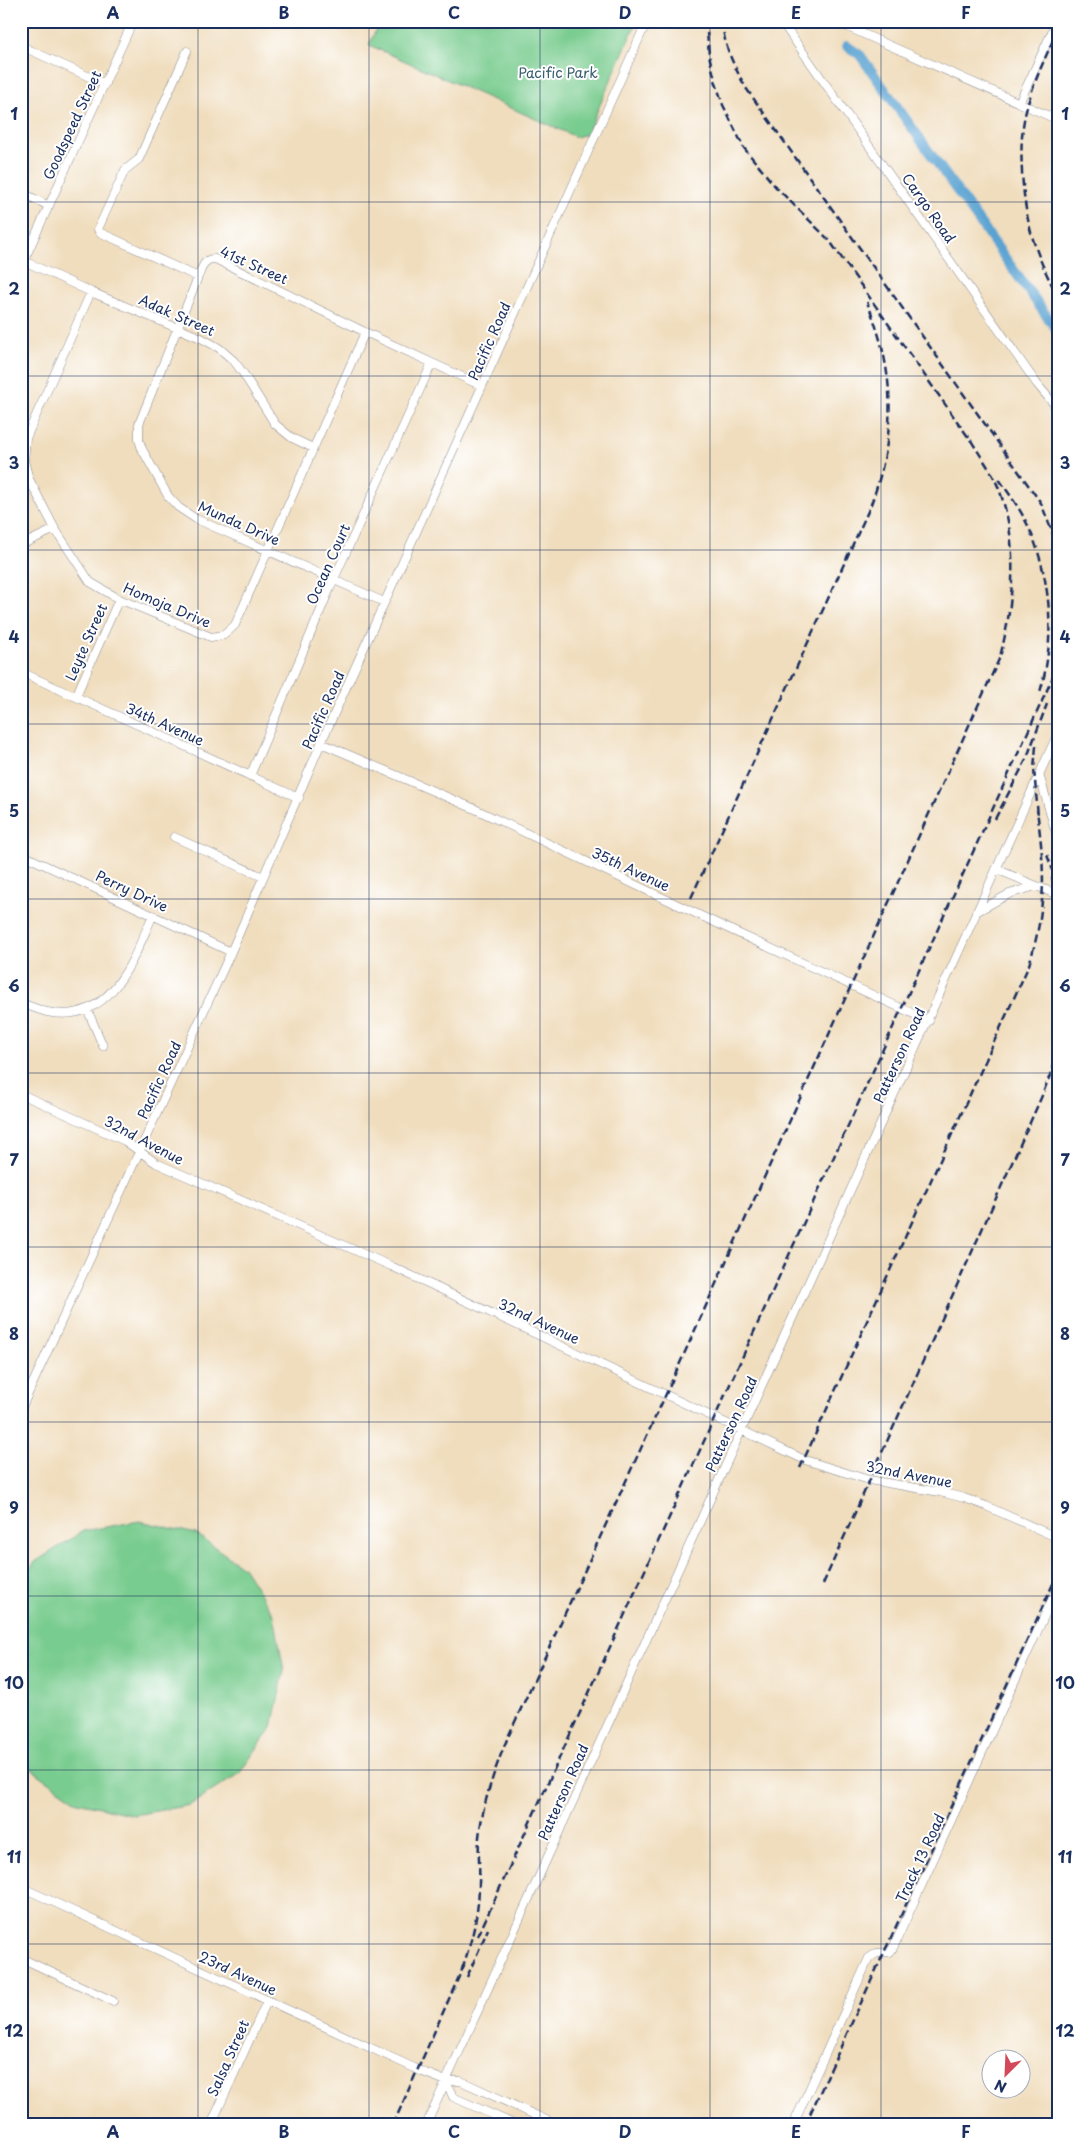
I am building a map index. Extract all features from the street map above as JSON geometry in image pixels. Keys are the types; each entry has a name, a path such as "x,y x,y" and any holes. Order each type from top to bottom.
{"street":[{"name":"Goodspeed Street","path":"23,264 133,21"},
{"name":"Pacific Road","path":"21,1409 24,1395 140,1151 231,952 384,602 647,21"},
{"name":"Cargo Road","path":"781,21 1032,376 1058,409"},
{"path":"834,21 1058,120"},
{"path":"1019,103 1057,21"},
{"path":"21,46 105,84"},
{"path":"187,51 140,159 125,170 98,230 198,277"},
{"path":"21,192 49,206"},
{"name":"41st Street","path":"198,277 204,262 211,258 215,259 482,386"},
{"name":"Adak Street","path":"23,264 211,343 227,354 243,373 275,424 292,438 313,448"},
{"name":"Munda Drive","path":"198,277 141,418 138,432 142,449 168,496 182,511 196,518 384,602"},
{"name":"Homoja Drive","path":"90,292 28,433 24,450 24,461 29,479 55,529 90,582 119,599 206,636 219,637 230,631 235,625 365,332"},
{"name":"Ocean Court","path":"250,776 334,579 432,363"},
{"path":"21,545 55,529"},
{"name":"Leyte Street","path":"76,696 119,599"},
{"name":"34th Avenue","path":"21,672 299,798"},
{"name":"Patterson Road","path":"426,2125 655,1616 742,1429 1058,732"},
{"name":"35th Avenue","path":"321,743 475,809 731,930 928,1020"},
{"path":"1039,774 1058,840"},
{"path":"174,837 263,877"},
{"name":"Perry Drive","path":"21,854 231,952"},
{"path":"996,869 1058,895"},
{"path":"976,912 1009,894 1036,886"},
{"path":"21,1003 47,1012 60,1013 87,1009 110,993 124,977 154,915"},
{"path":"87,1009 103,1046"},
{"name":"32nd Avenue","path":"21,1094 125,1141 156,1163 391,1266 804,1459 869,1480 964,1498 1058,1538"},
{"name":"Track 13 Road","path":"794,2125 869,1958 878,1953 890,1952 893,1948 1058,1586"},
{"name":"23rd Avenue","path":"21,1887 267,2001 446,2081 461,2081 557,2125"},
{"path":"21,1958 113,2001"},
{"name":"Salsa Street","path":"211,2125 267,2001"},
{"name":"23rd Avenue","path":"446,2081 453,2097 516,2125"}],"green space":[{"name":"Pacific Park","path":"380,21 637,21 587,134 576,137 369,45"},
{"path":"140,1521 196,1534 243,1567 274,1615 284,1671 272,1727 239,1774 190,1805 134,1815 78,1802 31,1769 21,1755 21,1581 35,1562 83,1531"}],"waterway":[{"path":"847,46 860,55 1058,332"}],"railway":[{"path":"706,21 709,55 715,80 723,105 744,148 775,186 829,240 971,441"},
{"path":"722,21 727,48 746,88 1041,503 1058,547"},
{"path":"1058,29 1029,101 1023,126 1022,141 1023,190 1028,221 1037,251 1058,296"},
{"path":"691,898 870,507 879,480 889,429 890,404 884,354 867,302"},
{"path":"462,1969 472,1937 478,1905 479,1837 483,1811 494,1773 508,1737 666,1394 1000,657 1009,615 1011,594 1012,551 1010,530 996,482 968,435"},
{"path":"999,479 1029,528 1042,567 1049,609 1049,630 1045,672 1040,692"},
{"path":"478,1936 1058,666"},
{"path":"995,819 1026,760 1047,704"},
{"path":"1036,746 1034,769 1038,816"},
{"path":"800,1468 1029,965 1039,924 1043,888 1042,852 1037,810"},
{"path":"1047,855 1058,883"},
{"path":"1052,877 1058,902"},
{"path":"823,1584 1041,1098 1058,1055"},
{"path":"805,2125 1058,1573"},
{"path":"467,1977 488,1929"},
{"path":"393,2125 465,1963"}]}
